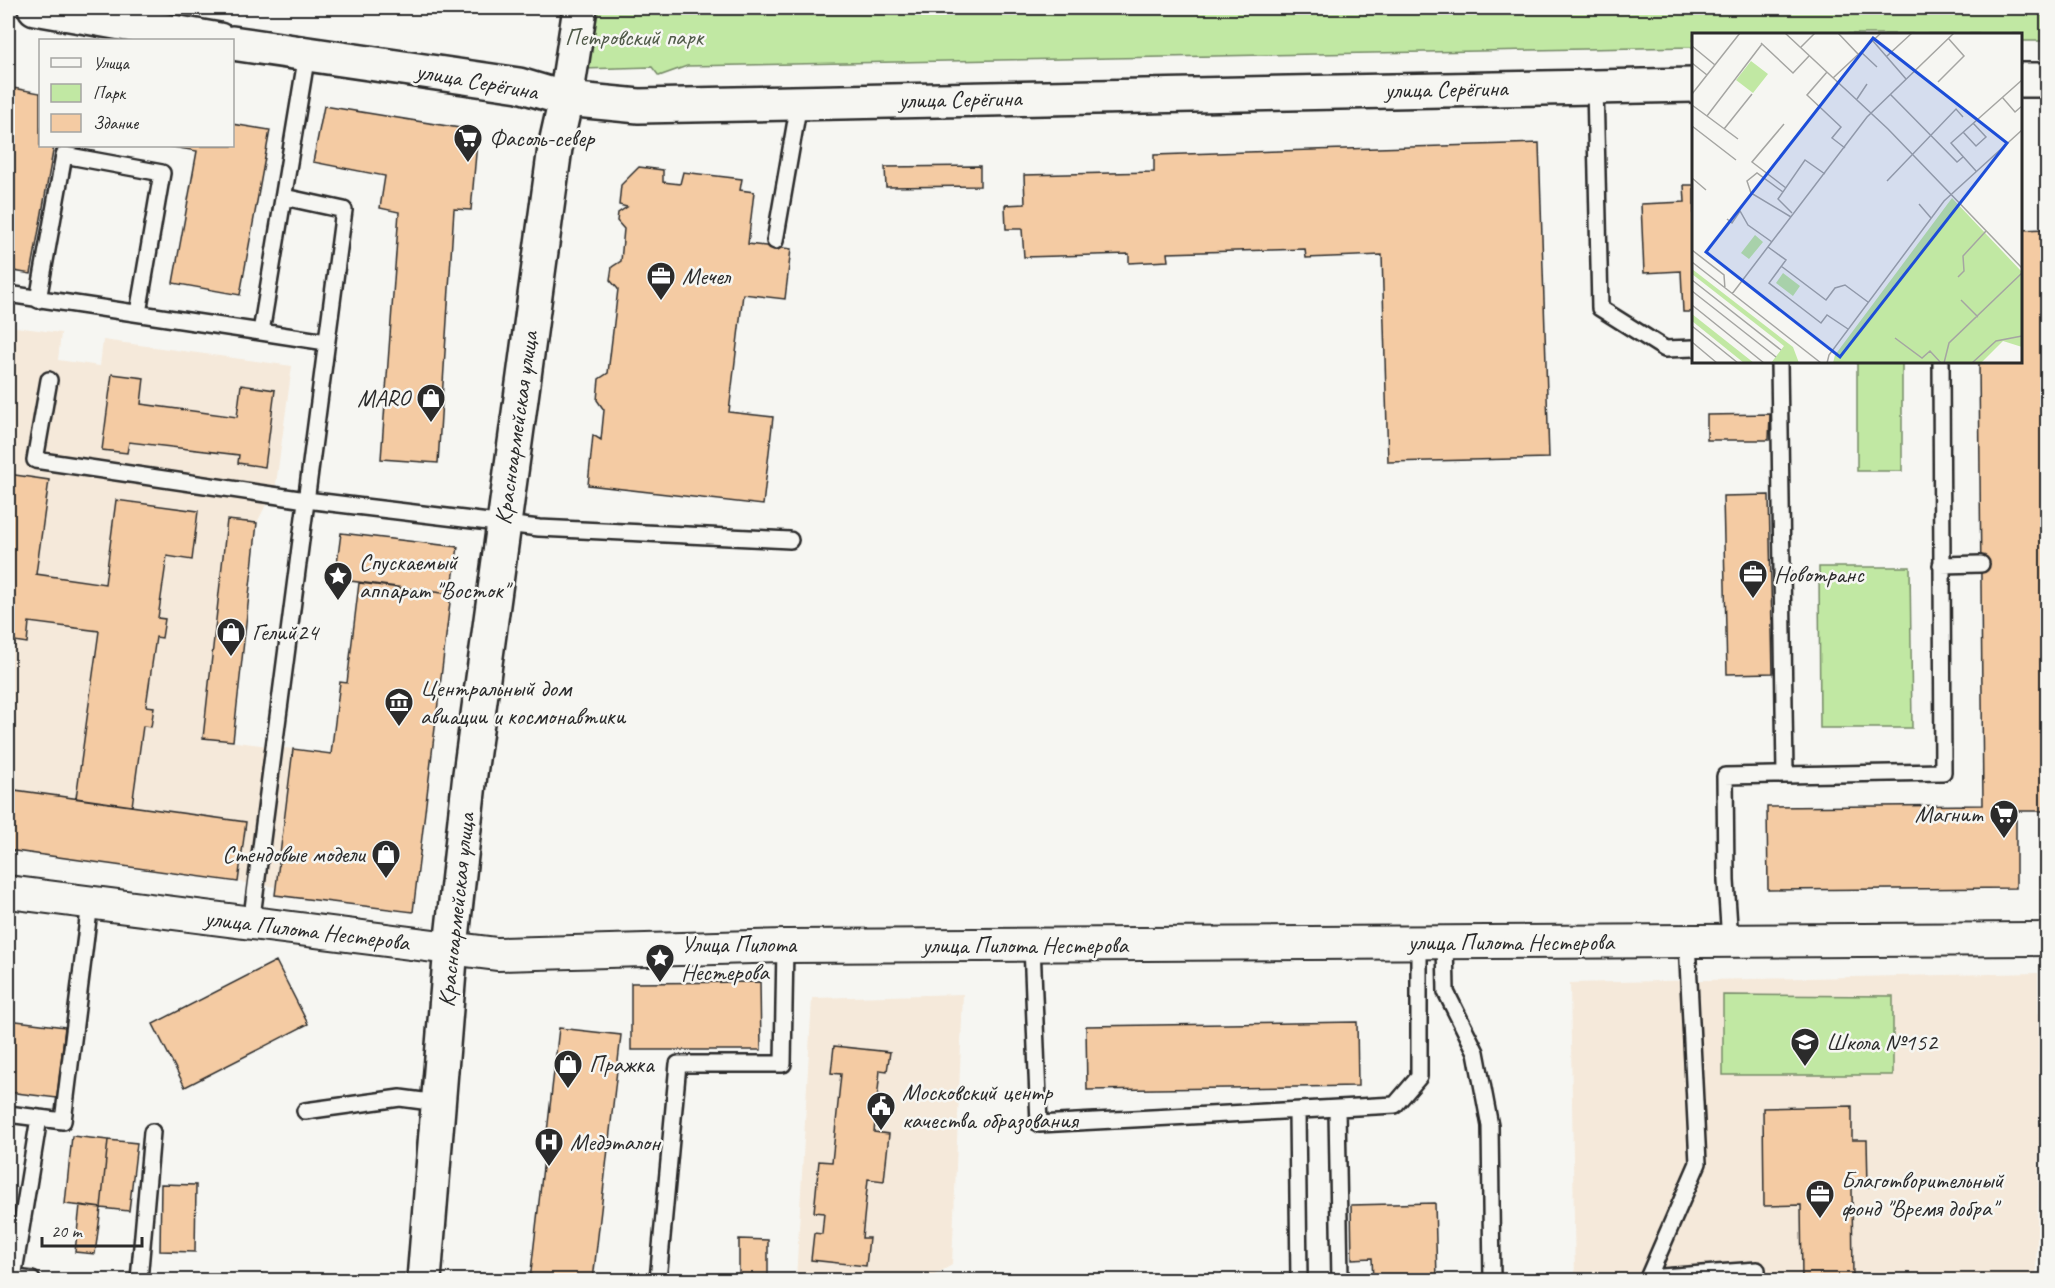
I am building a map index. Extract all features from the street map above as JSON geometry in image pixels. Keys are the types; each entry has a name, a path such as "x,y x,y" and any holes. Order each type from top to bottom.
{"street":[{"path":"35,8 213,39"},
{"name":"Красноармейская улица","path":"424,1281 451,947 470,774 555,148 566,99 580,8"},
{"name":"улица Серёгина","path":"234,43 519,85 566,99 639,106 1692,85"},
{"path":"2022,80 2048,80"},
{"name":"улица Пилота Нестерова","path":"8,891 497,954 785,946 2048,939"}],"lane":[{"path":"261,332 307,54"},
{"path":"1595,86 1600,308 1665,349 1692,348"},
{"path":"775,241 799,102"},
{"path":"38,300 64,155 162,173 138,313"},
{"path":"251,924 344,210 284,197"},
{"path":"8,294 326,342"},
{"path":"1779,363 1785,775"},
{"path":"1730,941 1726,881 1725,776 1943,772 1941,363"},
{"path":"49,380 35,459 306,500 503,524 790,540"},
{"path":"1941,565 1981,564"},
{"path":"8,1114 63,1121 90,903"},
{"path":"1687,941 1698,1163 1648,1278 1757,1270 1757,1281"},
{"path":"1032,945 1039,1124 1337,1110 1395,1105 1419,1077 1432,942"},
{"path":"1432,942 1446,992 1476,1052 1490,1126 1492,1281"},
{"path":"658,1281 678,1064 783,1064 785,946"},
{"path":"305,1111 400,1098 438,1103"},
{"path":"1337,1110 1340,1281"},
{"path":"1297,1112 1299,1281"},
{"path":"32,1281 10,1277 39,1118"},
{"path":"139,1281 152,1132"}],"shaded area":[{"path":"8,326 61,333 58,360 100,366 103,340 292,366 276,484 257,523 228,520 204,738 293,749 276,887 8,850"},
{"name":"Школа №152","path":"2038,973 2039,1152 2036,1280 1575,1280 1570,983"},
{"name":"Московский центр качества образования","path":"963,994 952,1265 926,1280 796,1280 812,998"}],"green space":[{"name":"Петровский парк","path":"593,8 2048,8 2047,41 2022,41 2022,33 1692,33 1692,47 687,66 659,76 652,67 583,69"},
{"path":"1857,363 1902,363 1902,471 1857,471"},
{"path":"1819,567 1910,567 1912,728 1820,728"},
{"path":"1723,995 1893,996 1893,1075 1723,1075"}],"building":[{"path":"8,87 39,93 39,147 54,147 31,274 8,270"},
{"path":"324,106 478,131 471,210 454,209 438,463 381,459 399,212 380,208 385,176 313,162"},
{"path":"234,124 270,130 240,295 173,283 197,151 173,147 234,147"},
{"path":"1539,143 1549,458 1388,462 1382,255 1306,258 1305,249 1167,253 1168,261 1129,263 1129,254 1024,257 1022,229 1006,229 1005,205 1025,204 1024,175 1154,172 1154,155"},
{"path":"980,166 980,186 886,187 885,167"},
{"path":"639,167 663,170 663,182 680,184 683,172 742,179 740,190 754,192 748,244 791,249 785,299 743,294 729,412 773,417 763,505 588,485 593,435 601,440 604,410 597,400 599,379 608,373 618,289 610,280 612,267 621,261 624,229 617,221 618,213 627,207 619,205 621,185"},
{"path":"1684,185 1692,185 1692,312 1683,312 1681,271 1644,273 1641,204 1685,202"},
{"path":"2048,229 2048,811 2016,811 2016,888 1768,890 1767,807 1983,805 1979,363 2022,363 2022,230"},
{"path":"112,374 144,378 141,404 237,417 241,385 275,390 265,467 238,463 239,455 129,442 127,453 102,450"},
{"path":"1770,414 1769,440 1707,440 1707,415"},
{"path":"8,474 49,480 36,574 105,584 116,500 198,511 192,560 167,556 158,618 165,619 162,638 156,637 146,706 154,707 151,727 143,726 132,806 76,798 99,631 29,622 27,643 8,640"},
{"path":"1769,495 1773,673 1727,674 1723,496"},
{"path":"227,520 257,523 233,741 203,738"},
{"path":"341,533 458,547 451,594 335,579"},
{"path":"359,583 451,594 413,912 275,895 293,749 331,754 340,682 347,683"},
{"path":"8,789 246,822 238,882 8,850"},
{"path":"276,961 308,1024 185,1087 153,1024"},
{"path":"760,982 761,1050 631,1050 631,983"},
{"path":"8,1020 65,1027 57,1098 8,1092"},
{"path":"1357,1022 1358,1086 1087,1090 1086,1026"},
{"path":"559,1028 621,1035 593,1280 530,1280"},
{"path":"834,1046 890,1052 887,1071 880,1070 874,1132 889,1134 884,1181 868,1179 862,1238 869,1238 866,1266 811,1260 814,1233 822,1234 824,1213 814,1212 819,1161 832,1162 841,1074 831,1073"},
{"path":"1852,1106 1852,1140 1867,1140 1868,1187 1852,1187 1853,1280 1802,1280 1801,1205 1764,1206 1763,1108"},
{"path":"72,1136 108,1140 101,1208 65,1204"},
{"path":"108,1140 137,1143 129,1211 101,1208"},
{"path":"161,1184 196,1185 195,1252 160,1251"},
{"path":"1435,1203 1437,1280 1373,1280 1372,1258 1352,1259 1351,1205"},
{"path":"80,1205 101,1208 95,1254 75,1252"},
{"path":"739,1239 768,1240 768,1280 739,1280"}],"place":[{"name":"Фасоль-север","path":"468,164"},
{"name":"Мечел","path":"661,302"},
{"name":"MARO","path":"431,424"},
{"name":"Новотранс","path":"1753,600"},
{"name":"Спускаемый аппарат \"Восток\"","path":"338,602"},
{"name":"Гелий24","path":"231,658"},
{"name":"Центральный дом авиации и космонавтики","path":"399,728"},
{"name":"Магнит","path":"2004,840"},
{"name":"Стендовые модели","path":"386,880"},
{"name":"Улица Пилота Нестерова","path":"660,984"},
{"name":"Школа №152","path":"1805,1068"},
{"name":"Пражка","path":"568,1090"},
{"name":"Московский центр качества образования","path":"881,1132"},
{"name":"Медэталон","path":"549,1168"},
{"name":"Благотворительный фонд \"Время добра\"","path":"1820,1220"}]}
